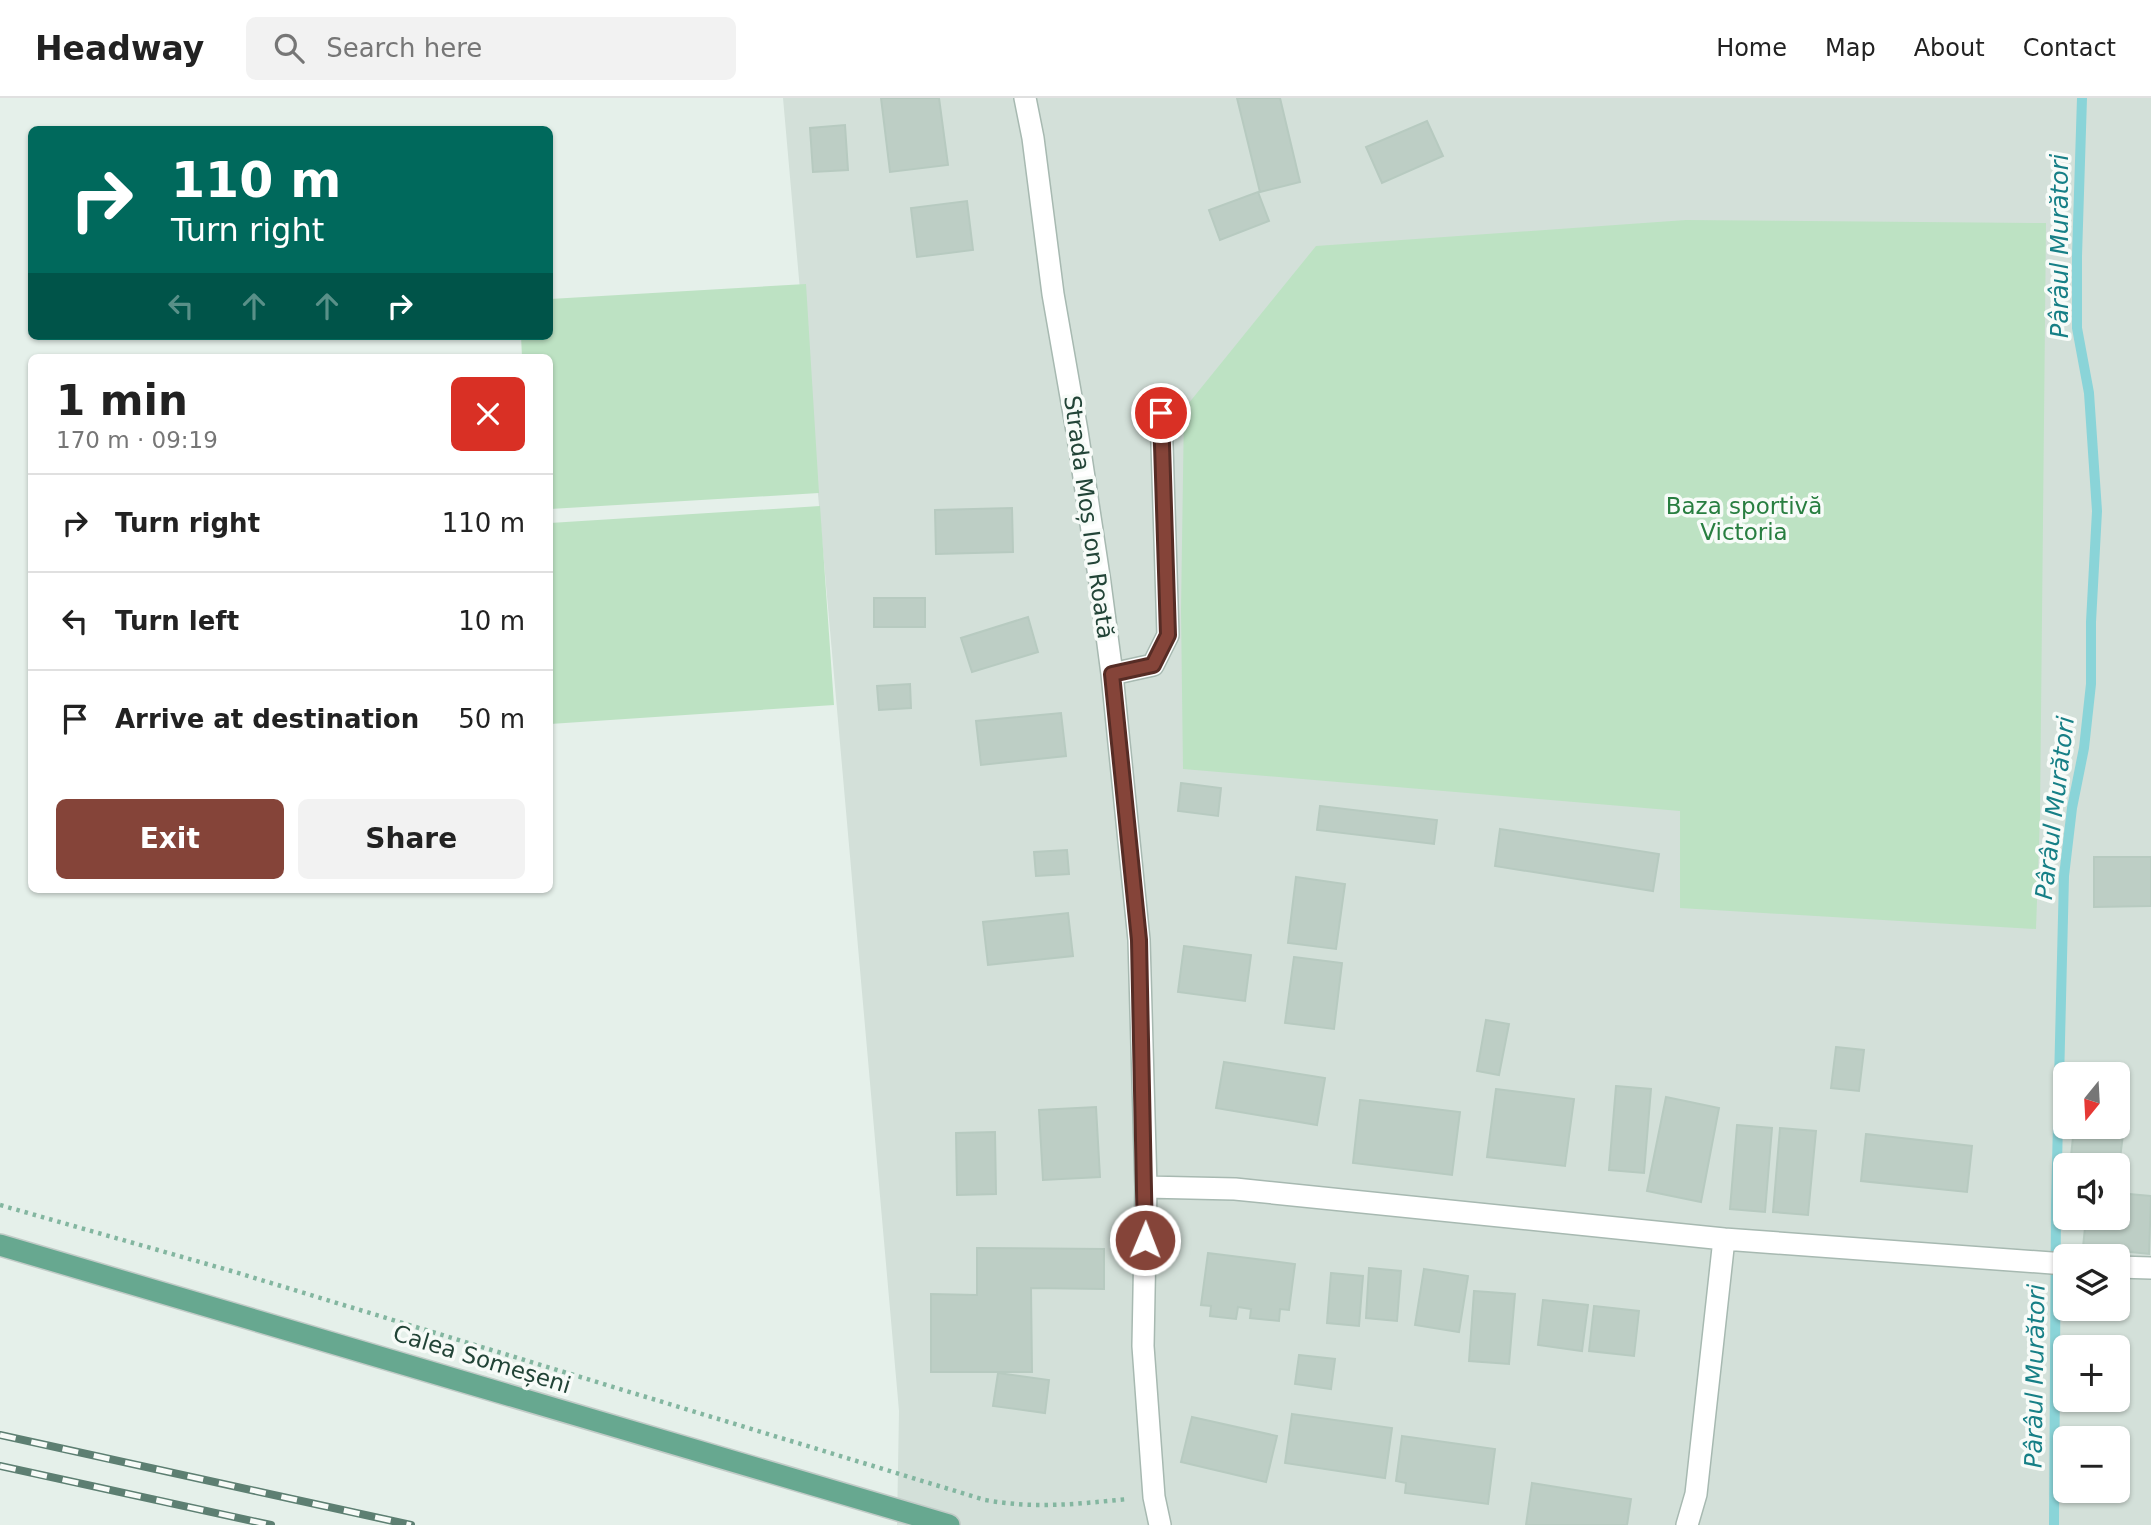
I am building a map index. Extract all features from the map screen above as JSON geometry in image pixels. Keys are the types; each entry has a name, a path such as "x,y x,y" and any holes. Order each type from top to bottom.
{"main road":[{"name":"Calea Someșeni","path":"0,1245 949,1525"}],"street":[{"name":"Strada Moș Ion Roată","path":"1025,98 1112,674 1139,940 1146,1188 1143,1346 1154,1497 1160,1525"},
{"path":"1112,674 1153,665 1168,635 1161,413"},
{"path":"1146,1188 1235,1189 1724,1239 2053,1263"},
{"path":"1687,1525 1696,1494 1724,1239"},
{"path":"2130,1267 2151,1268"}],"path":[{"path":"0,1205 249,1276 985,1500 1017,1506 1059,1506 1154,1497"}],"shaded area":[{"path":"783,98 2151,98 2151,1525 897,1525 899,1411"}],"green space":[{"name":"Baza sportivă Victoria","path":"1686,220 2046,223 2040,815 2036,929 1680,908 1680,811 1183,769 1181,611 1184,409 1316,246"},
{"path":"806,284 819,493 553,509 553,354 522,354 521,340 553,340 553,299"},
{"path":"820,506 834,705 553,724 553,523"}],"building":[{"path":"881,98 939,98 948,165 890,172"},
{"path":"1237,98 1280,98 1300,182 1260,192"},
{"path":"1427,121 1443,156 1382,183 1366,147"},
{"path":"845,125 848,170 813,172 810,128"},
{"path":"1258,192 1269,221 1220,240 1209,210"},
{"path":"967,201 973,250 917,257 911,208"},
{"path":"1012,508 1013,552 936,554 935,510"},
{"path":"874,598 925,598 925,627 874,627"},
{"path":"1028,617 1038,652 972,672 961,638"},
{"path":"910,684 911,708 879,710 877,686"},
{"path":"1061,713 1066,756 981,765 976,721"},
{"path":"1181,783 1221,788 1218,816 1178,811"},
{"path":"1320,806 1437,820 1434,844 1317,830"},
{"path":"1500,829 1659,854 1653,891 1495,866"},
{"path":"1067,850 1069,874 1036,876 1034,852"},
{"path":"2094,857 2151,857 2151,906 2094,907"},
{"path":"1296,877 1345,884 1336,949 1288,943"},
{"path":"1068,913 1073,956 988,965 983,922"},
{"path":"1184,946 1251,955 1245,1001 1178,992"},
{"path":"1294,957 1342,963 1334,1029 1285,1023"},
{"path":"1486,1020 1509,1024 1499,1075 1477,1071"},
{"path":"1836,1047 1864,1050 1859,1091 1831,1088"},
{"path":"1224,1062 1325,1078 1317,1125 1216,1108"},
{"path":"1616,1086 1651,1089 1644,1173 1609,1170"},
{"path":"1496,1089 1574,1099 1565,1166 1487,1157"},
{"path":"1666,1097 1719,1108 1701,1202 1647,1191"},
{"path":"1360,1100 1460,1112 1452,1175 1353,1163"},
{"path":"1096,1107 1100,1177 1043,1180 1039,1110"},
{"path":"1737,1125 1772,1128 1765,1212 1730,1209"},
{"path":"1780,1128 1816,1131 1808,1215 1773,1212"},
{"path":"995,1132 996,1194 957,1195 956,1133"},
{"path":"1866,1134 1972,1146 1967,1192 1861,1181"},
{"path":"2073,1139 2122,1139 2121,1153 2071,1153"},
{"path":"2130,1194 2151,1196 2149,1254 2130,1252 2130,1244 2083,1244 2085,1230 2130,1230"},
{"path":"977,1248 1104,1249 1104,1289 1031,1288 1032,1372 931,1372 931,1294 977,1295"},
{"path":"1208,1253 1295,1264 1289,1310 1280,1309 1279,1321 1250,1318 1251,1309 1238,1307 1236,1319 1210,1316 1211,1306 1201,1305"},
{"path":"1369,1268 1401,1271 1397,1321 1366,1318"},
{"path":"1424,1269 1468,1276 1459,1332 1415,1325"},
{"path":"1331,1273 1363,1276 1359,1326 1327,1323"},
{"path":"1474,1291 1515,1294 1509,1364 1469,1361"},
{"path":"1543,1300 1588,1305 1582,1351 1538,1345"},
{"path":"1594,1306 1639,1311 1634,1356 1589,1351"},
{"path":"1299,1355 1335,1359 1331,1389 1295,1384"},
{"path":"998,1373 1049,1380 1045,1413 993,1406"},
{"path":"1292,1414 1392,1428 1385,1478 1285,1463"},
{"path":"1192,1417 1277,1436 1266,1482 1181,1462"},
{"path":"1402,1436 1495,1449 1488,1504 1405,1493 1406,1483 1396,1481"},
{"path":"1532,1483 1631,1499 1627,1525 1526,1525"}],"waterway":[{"name":"Pârâul Murători","path":"2054,1525 2056,1205 2064,876 2091,684 2091,622 2097,511 2089,393 2077,328 2082,98"}],"railway":[{"path":"0,1435 411,1525"},
{"path":"0,1466 271,1525"}],"route":[{"path":"1145,1240 1139,940 1112,674 1153,665 1168,635 1161,413"}]}
